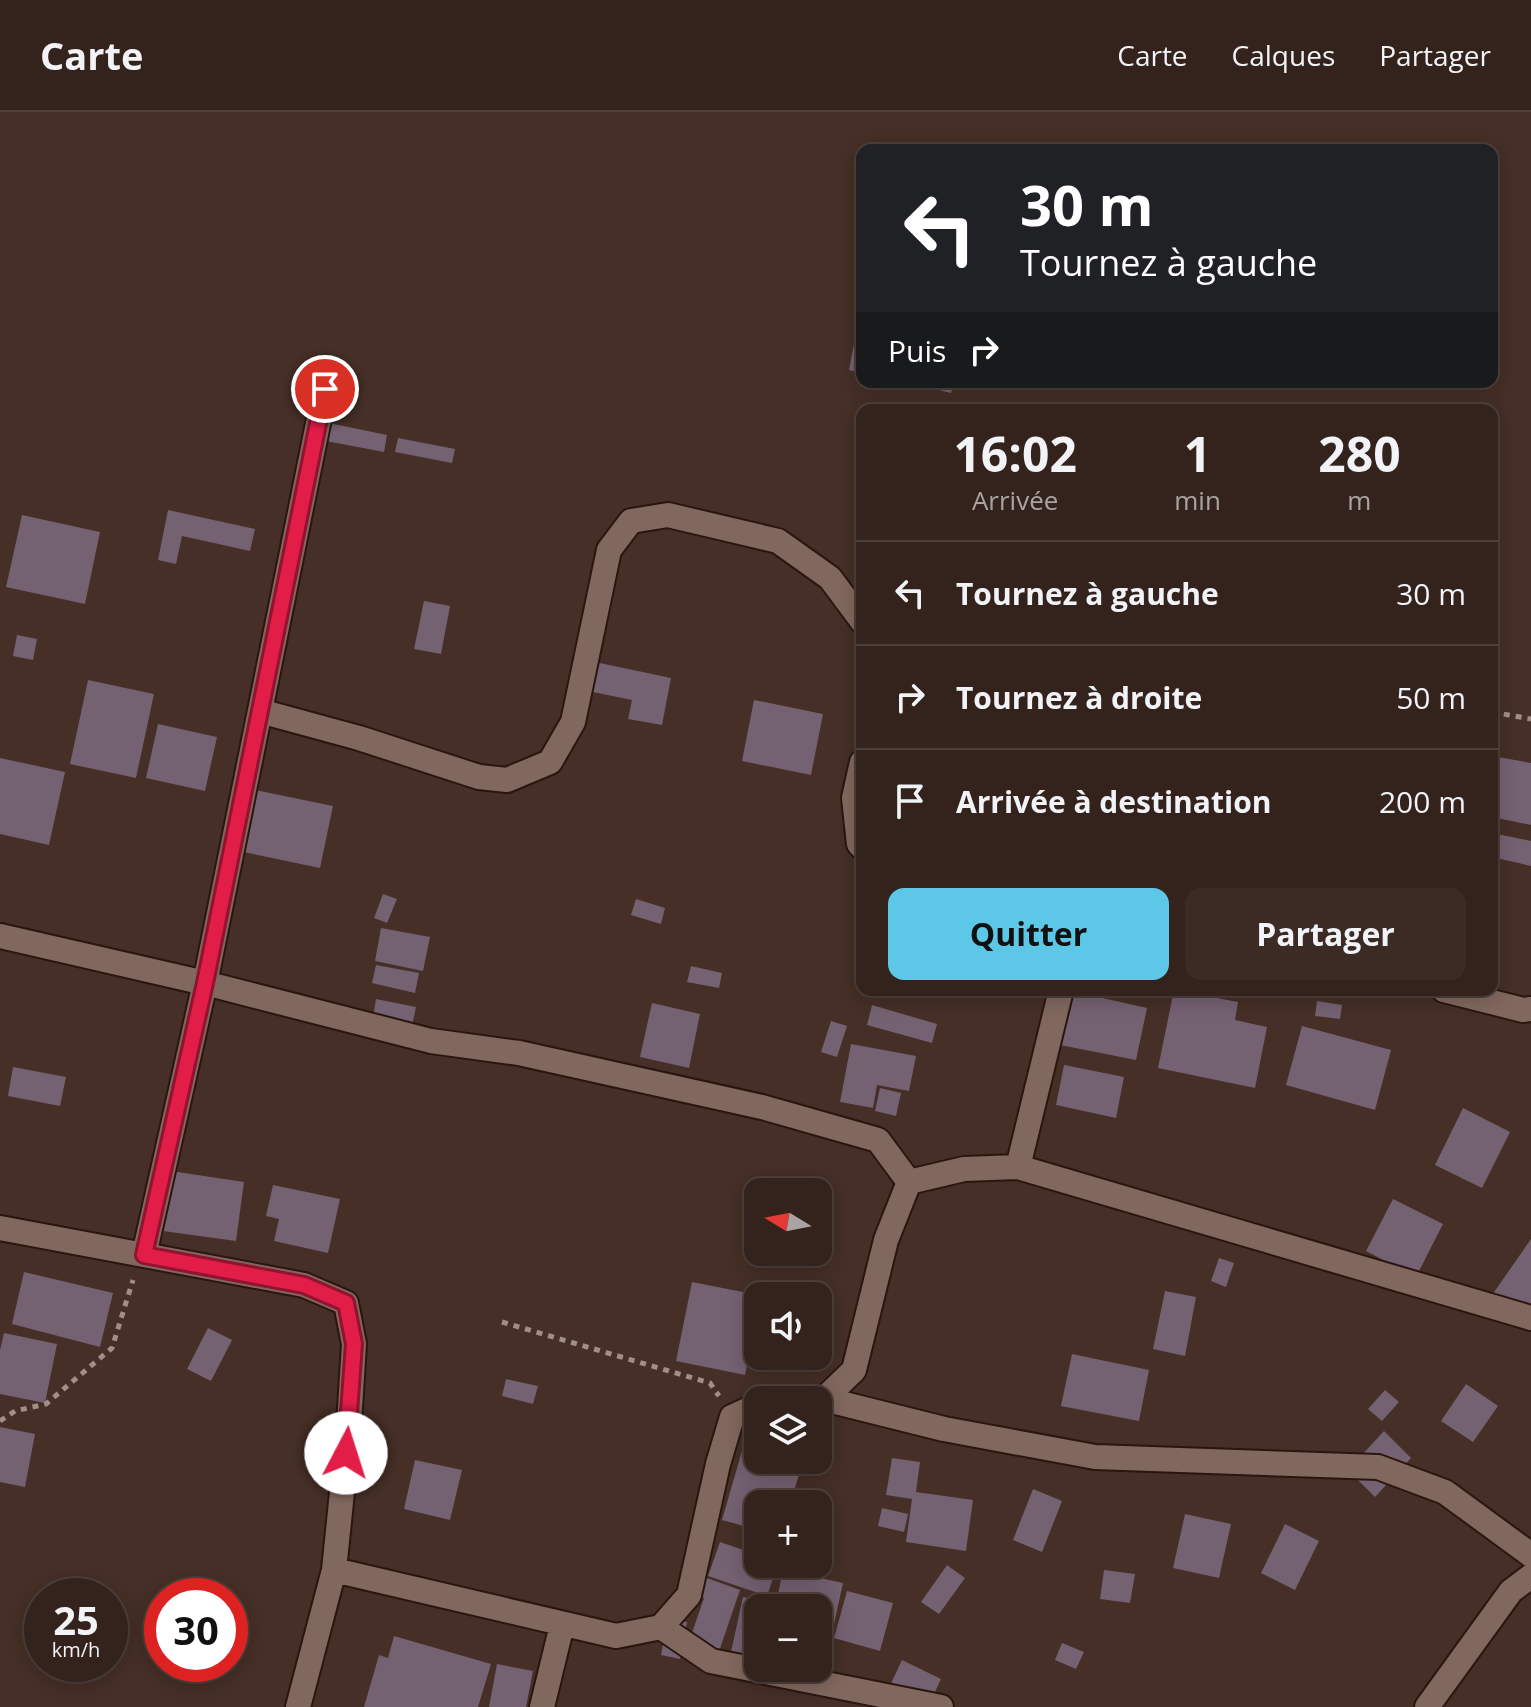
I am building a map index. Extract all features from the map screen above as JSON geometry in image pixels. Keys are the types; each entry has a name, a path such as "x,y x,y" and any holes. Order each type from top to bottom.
{"street":[{"path":"144,1255 205,983 325,389"},
{"path":"260,711 359,738 479,777 507,780 550,762 573,722 609,550 631,521 668,515 778,541 830,578 856,613"},
{"path":"856,789 856,816"},
{"path":"0,936 205,983 431,1041 519,1053 762,1107 878,1140 909,1182"},
{"path":"1018,1167 1060,996"},
{"path":"1468,996 1523,1010 1531,1009"},
{"path":"909,1182 964,1169 1018,1167 1531,1318"},
{"path":"832,1391 854,1370 886,1240 909,1182"},
{"path":"0,1228 304,1285 346,1303 354,1344 334,1570 298,1707"},
{"path":"832,1401 944,1429 1095,1457 1378,1467 1445,1492 1531,1555"},
{"path":"334,1570 616,1636 661,1627 689,1595 718,1464 732,1417 744,1411"},
{"path":"1427,1707 1511,1591 1531,1576"},
{"path":"542,1707 562,1625"},
{"path":"661,1627 711,1661 941,1707"}],"path":[{"path":"1498,713 1531,719"},
{"path":"0,1421 15,1411 46,1404 112,1348 130,1288 144,1255"},
{"path":"502,1322 710,1383 732,1417"}],"building":[{"path":"854,344 856,344 856,372 849,370"},
{"path":"931,388 952,388 951,393"},
{"path":"329,423 387,435 384,452 326,441"},
{"path":"398,438 455,449 452,463 395,452"},
{"path":"168,510 255,529 250,551 182,536 176,564 158,560"},
{"path":"22,515 100,532 85,604 6,587"},
{"path":"424,601 450,606 441,654 414,649"},
{"path":"17,635 37,639 33,660 13,656"},
{"path":"595,662 671,678 662,725 628,719 632,700 588,691"},
{"path":"88,680 154,694 136,778 70,764"},
{"path":"754,700 823,714 811,775 742,761"},
{"path":"158,724 217,737 205,791 146,778"},
{"path":"1498,757 1531,763 1531,825 1498,818"},
{"path":"0,758 65,772 49,845 0,834"},
{"path":"246,788 333,806 320,868 234,850"},
{"path":"1498,834 1531,841 1531,866 1498,858"},
{"path":"383,894 397,899 387,923 374,918"},
{"path":"636,899 665,908 661,924 631,915"},
{"path":"381,928 430,937 423,971 375,961"},
{"path":"376,965 419,973 415,993 372,983"},
{"path":"691,966 722,973 719,988 687,982"},
{"path":"1070,996 1093,996 1147,1008 1136,1060 1060,1045"},
{"path":"1173,996 1206,996 1238,1002 1235,1020 1267,1027 1255,1088 1158,1068"},
{"path":"376,999 416,1007 411,1031 372,1023"},
{"path":"1317,1001 1342,1005 1340,1019 1315,1016"},
{"path":"652,1003 700,1014 689,1068 640,1057"},
{"path":"872,1005 937,1024 932,1043 867,1025"},
{"path":"831,1021 847,1026 837,1057 821,1052"},
{"path":"1302,1026 1391,1050 1375,1110 1286,1085"},
{"path":"851,1044 916,1056 909,1091 877,1085 873,1108 840,1102"},
{"path":"1064,1065 1124,1077 1116,1118 1056,1105"},
{"path":"13,1067 66,1077 60,1106 8,1096"},
{"path":"880,1088 901,1093 896,1116 875,1111"},
{"path":"1463,1108 1510,1132 1482,1188 1435,1165"},
{"path":"171,1171 244,1182 236,1241 163,1231"},
{"path":"273,1185 340,1199 328,1253 274,1241 279,1219 266,1216"},
{"path":"1393,1199 1443,1224 1416,1277 1366,1251"},
{"path":"1531,1239 1531,1316 1490,1298"},
{"path":"1219,1258 1234,1263 1226,1287 1211,1281"},
{"path":"24,1272 113,1293 100,1347 12,1324"},
{"path":"692,1282 744,1292 745,1375 676,1361"},
{"path":"1165,1291 1196,1297 1185,1356 1153,1349"},
{"path":"208,1328 232,1340 211,1381 187,1369"},
{"path":"4,1333 57,1344 45,1403 0,1394 0,1350"},
{"path":"1072,1354 1149,1370 1139,1421 1061,1406"},
{"path":"506,1379 538,1386 533,1404 502,1396"},
{"path":"1466,1384 1498,1406 1473,1442 1441,1421"},
{"path":"1385,1390 1399,1402 1382,1421 1368,1409"},
{"path":"0,1427 35,1434 25,1487 0,1482"},
{"path":"1384,1431 1411,1458 1375,1497 1348,1470"},
{"path":"742,1451 744,1474 799,1474 794,1490 744,1490 744,1526 722,1520"},
{"path":"892,1458 920,1462 916,1492 973,1500 966,1551 906,1542 912,1499 886,1495"},
{"path":"415,1460 462,1470 450,1520 404,1509"},
{"path":"1033,1489 1062,1501 1042,1552 1013,1540"},
{"path":"882,1508 908,1514 904,1532 878,1526"},
{"path":"1185,1514 1231,1524 1219,1578 1173,1568"},
{"path":"1285,1524 1319,1541 1295,1590 1261,1573"},
{"path":"720,1542 744,1550 744,1578 773,1578 768,1594 761,1594 708,1576"},
{"path":"947,1565 965,1578 939,1614 921,1602"},
{"path":"1104,1570 1135,1574 1130,1603 1100,1599"},
{"path":"690,1572 740,1590 713,1669 683,1659 704,1598 683,1592"},
{"path":"781,1578 820,1578 843,1583 832,1633 832,1594 778,1594"},
{"path":"847,1591 893,1603 880,1651 834,1638"},
{"path":"744,1597 744,1679 726,1675"},
{"path":"668,1619 687,1622 680,1659 661,1655"},
{"path":"394,1636 491,1664 478,1707 364,1707 379,1655 388,1658"},
{"path":"1062,1643 1084,1652 1076,1669 1055,1660"},
{"path":"902,1660 941,1679 928,1707 880,1707"},
{"path":"497,1664 533,1671 526,1707 489,1707"}],"route":[{"path":"325,389 205,983 144,1255 304,1285 346,1303 354,1344 346,1453"}]}
